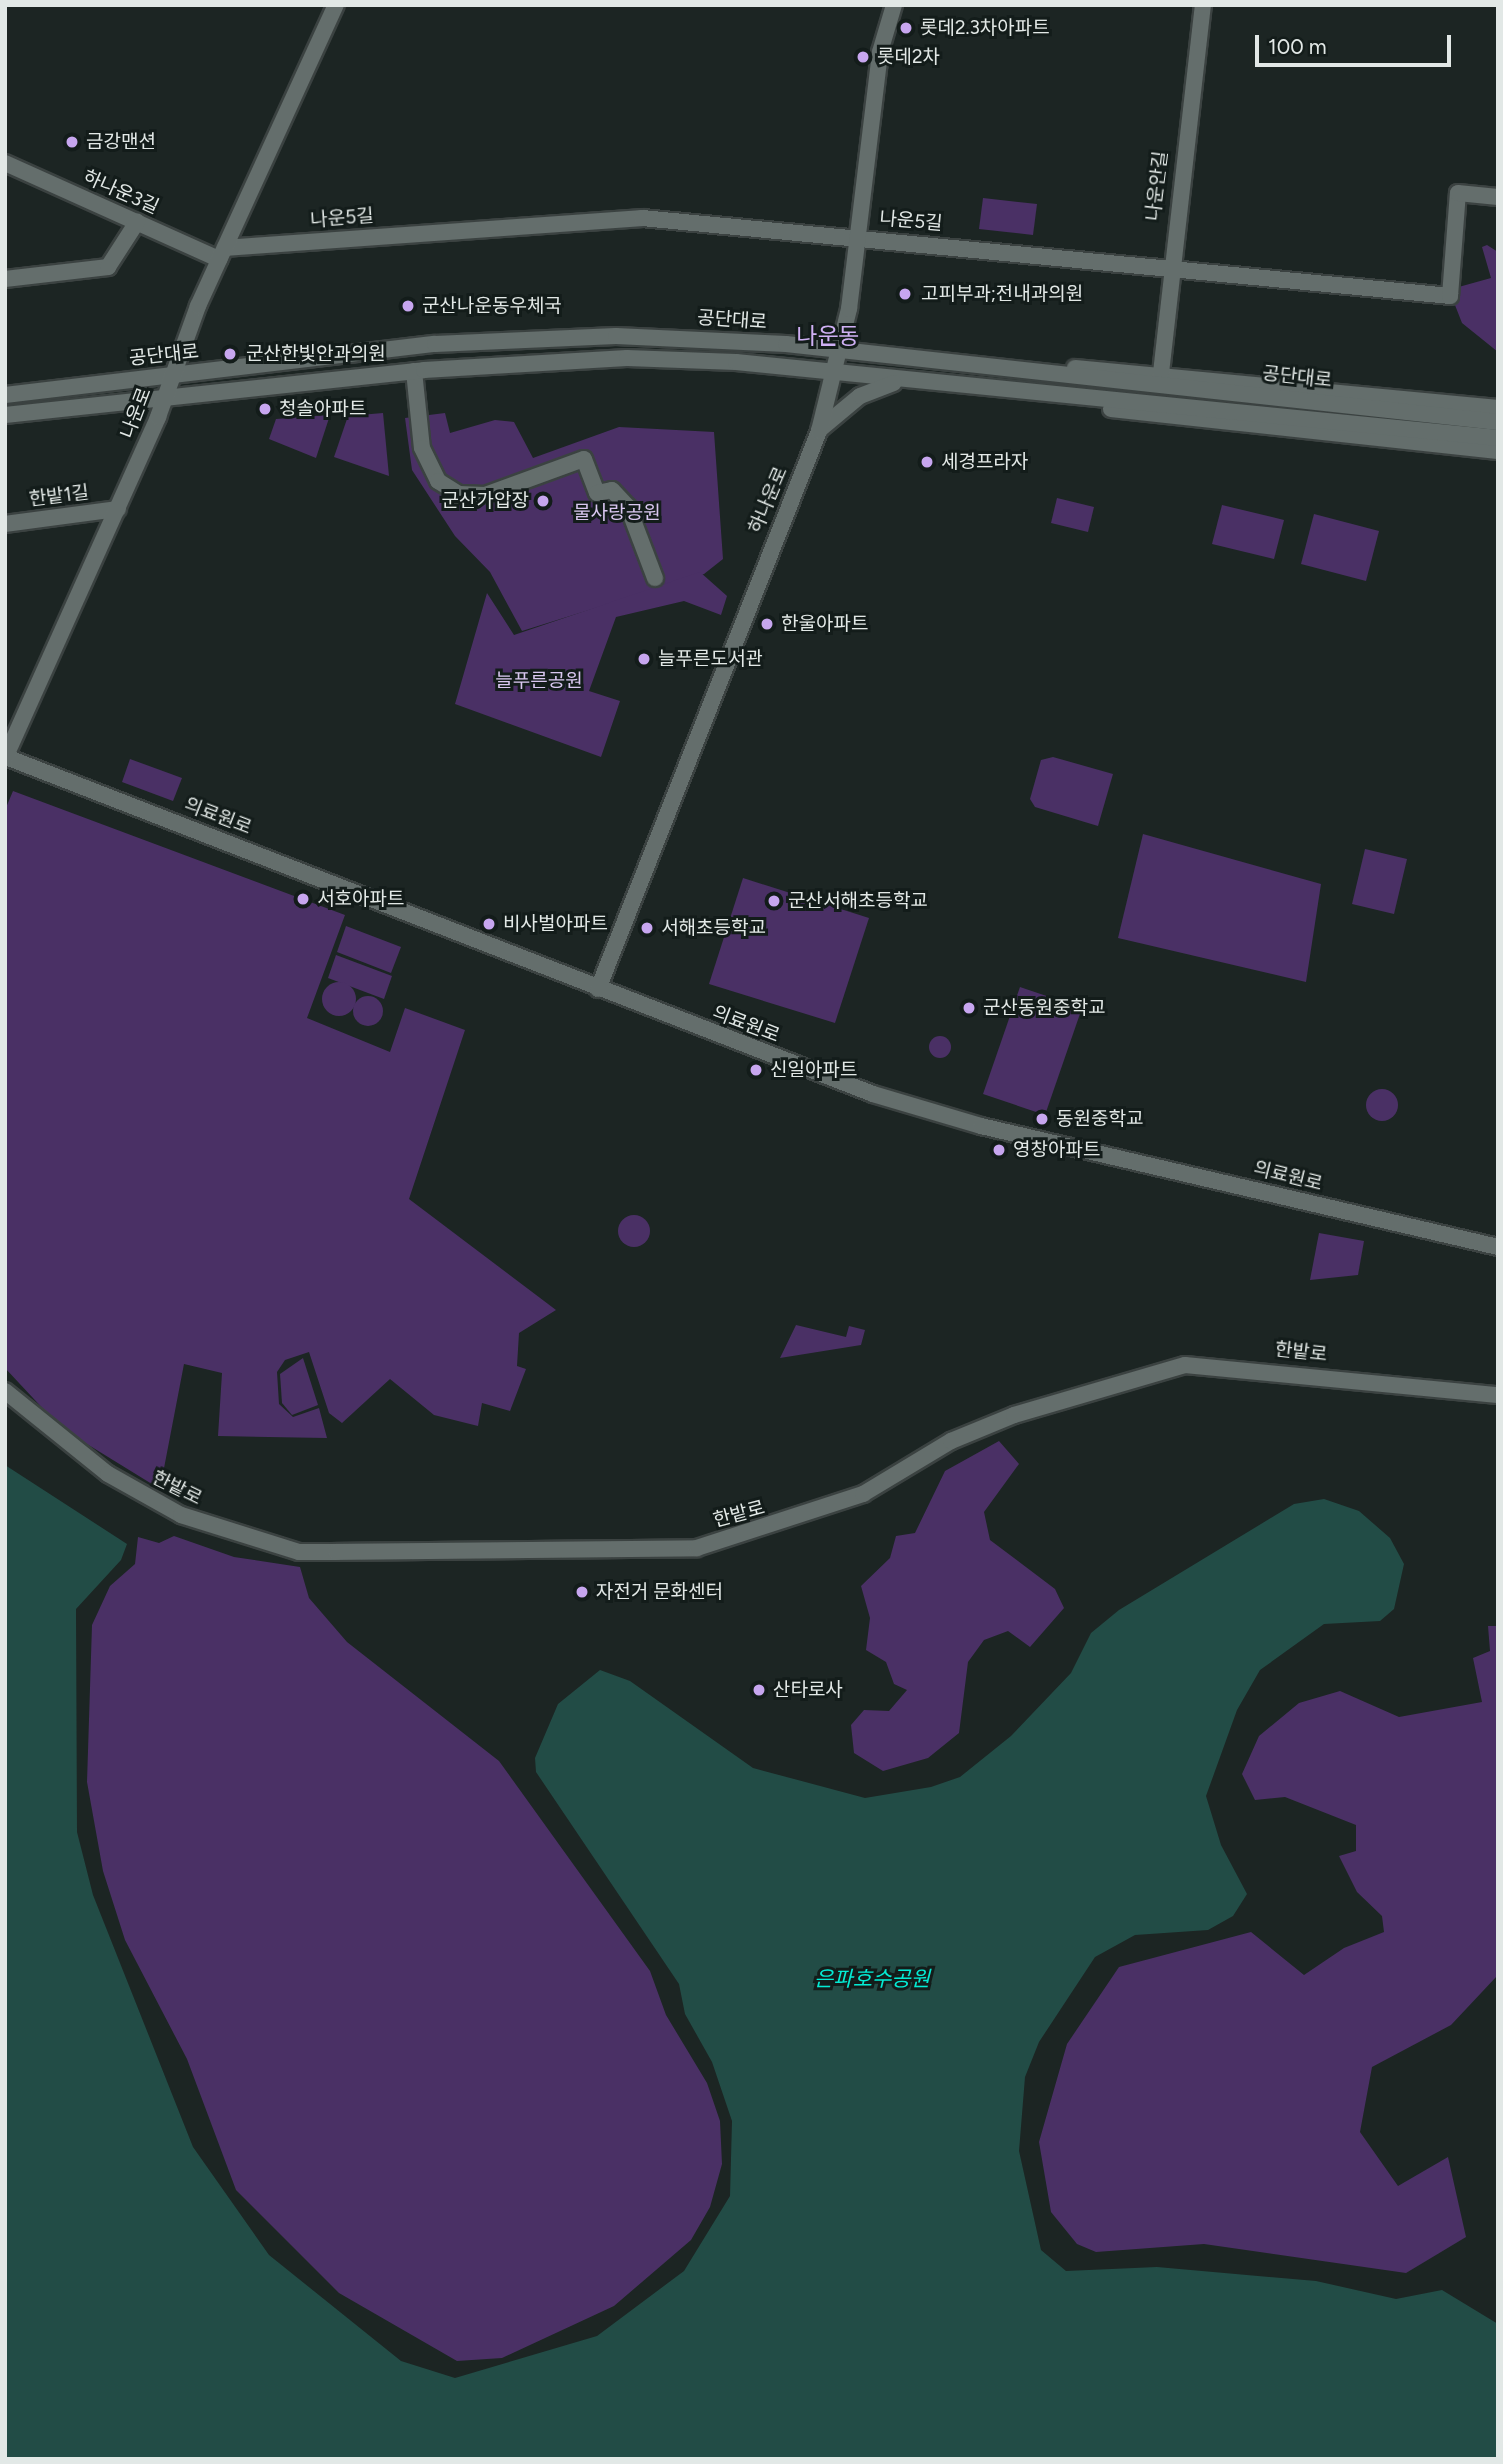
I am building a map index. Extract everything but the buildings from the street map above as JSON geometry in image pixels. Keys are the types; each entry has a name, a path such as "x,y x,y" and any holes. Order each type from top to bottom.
{"street":[{"name":"나운로","path":"5,757 118,509 166,397 171,375 222,253 336,5"},
{"name":"하나운로","path":"598,989 819,431 838,350 857,237 880,52 894,5"},
{"name":"나운안길","path":"1161,373 1170,267 1202,5"},
{"name":"하나운3길","path":"5,163 137,222 222,253"},
{"name":"나운5길","path":"222,253 619,218 857,237 1450,296 1458,193 1498,197"},
{"path":"5,279 108,267 137,222"},
{"name":"공단대로","path":"5,394 522,338 708,338 1498,422"},
{"name":"공단대로","path":"5,415 414,371 627,358 833,374 1498,438"},
{"path":"953,365 1161,373 1498,408"},
{"path":"414,371 422,448 438,481 459,494 485,495 584,459 597,493 612,490 628,506 655,578"},
{"path":"819,431 860,396 908,382 1498,451"},
{"name":"한밭1길","path":"5,524 118,509"},
{"name":"의료원로","path":"5,757 873,1094 981,1126 1498,1247"},
{"name":"한밭로","path":"5,1391 108,1474 181,1515 228,1534 324,1552 697,1548 863,1494 951,1441 1014,1415 1185,1365 1498,1395"}],"green space":[{"path":"983,198 1037,204 1033,235 979,229"},
{"path":"1487,245 1498,252 1498,352 1462,323 1453,300 1455,288 1491,278 1482,247"},
{"path":"383,413 389,476 334,457 348,416"},
{"name":"물사랑공원","path":"445,413 450,433 495,420 514,422 533,458 619,427 714,432 723,559 704,574 522,631 490,572 455,536 412,470 405,418"},
{"path":"330,415 316,458 269,439 276,419"},
{"path":"1057,498 1094,507 1088,532 1051,523"},
{"path":"1222,505 1284,520 1274,559 1212,544"},
{"path":"1314,514 1379,531 1366,581 1301,564"},
{"name":"늘푸른공원","path":"700,572 727,596 721,615 684,601 616,617 589,691 620,701 601,757 455,704 487,593 514,635"},
{"path":"1053,757 1113,774 1098,826 1035,807 1030,799 1041,760"},
{"path":"130,759 182,778 173,801 122,782"},
{"path":"13,791 345,915 307,1018 390,1052 405,1008 465,1030 409,1199 556,1310 519,1333 517,1366 526,1369 510,1411 482,1403 478,1426 434,1415 390,1379 342,1423 329,1413 309,1352 285,1360 277,1372 279,1404 293,1417 319,1408 327,1438 218,1436 222,1373 184,1364 160,1489 61,1428 5,1368 5,810"},
{"path":"1143,834 1321,884 1306,982 1118,938"},
{"path":"1365,849 1407,859 1394,914 1352,904"},
{"path":"743,878 869,918 835,1023 709,984"},
{"path":"346,926 401,947 391,973 337,952"},
{"path":"336,955 392,976 384,999 328,978"},
{"path":"339,982 351,987 356,999 351,1011 339,1016 327,1011 322,999 327,987"},
{"path":"1020,987 1082,1008 1045,1115 983,1094"},
{"path":"368,996 379,1000 383,1011 379,1022 368,1026 357,1022 353,1011 357,1000"},
{"path":"940,1036 948,1039 951,1047 948,1055 940,1058 932,1055 929,1047 932,1039"},
{"path":"1382,1089 1393,1094 1398,1105 1393,1116 1382,1121 1371,1116 1366,1105 1371,1094"},
{"path":"634,1215 646,1219 650,1231 646,1243 634,1247 622,1243 618,1231 622,1219"},
{"path":"1319,1233 1364,1241 1358,1275 1310,1280"},
{"path":"796,1325 846,1337 849,1326 865,1330 861,1345 780,1358"},
{"path":"303,1358 318,1405 292,1415 282,1403 280,1374"},
{"path":"999,1441 1019,1464 984,1512 990,1540 1055,1589 1064,1608 1030,1647 1008,1631 984,1640 968,1662 959,1733 928,1758 883,1771 854,1753 851,1725 864,1710 889,1711 907,1690 894,1684 886,1662 866,1650 870,1618 861,1586 890,1558 896,1536 915,1533 945,1471"},
{"path":"174,1536 234,1557 300,1567 309,1598 347,1642 499,1761 650,1971 666,2015 707,2083 720,2121 722,2164 710,2207 691,2240 614,2306 502,2358 457,2361 339,2293 236,2190 187,2059 125,1940 103,1871 87,1782 92,1625 110,1586 135,1564 138,1537 159,1543"},
{"path":"1488,1626 1498,1626 1497,1976 1451,2025 1372,2067 1360,2132 1398,2186 1448,2157 1466,2237 1406,2273 1204,2244 1096,2252 1077,2244 1051,2212 1039,2142 1067,2044 1119,1967 1251,1932 1304,1975 1344,1948 1384,1932 1382,1916 1357,1892 1339,1856 1356,1851 1356,1825 1285,1797 1255,1800 1242,1774 1259,1736 1299,1703 1340,1691 1399,1717 1482,1702 1473,1658 1490,1651"}],"water":[{"name":"은파호수공원","path":"5,1465 127,1544 121,1560 76,1609 77,1832 93,1895 193,2147 269,2255 401,2361 455,2378 597,2336 684,2271 730,2196 732,2121 712,2062 685,2014 679,1984 536,1772 535,1758 558,1704 600,1670 630,1681 753,1768 865,1798 931,1787 960,1777 1011,1736 1071,1673 1091,1633 1119,1610 1294,1504 1324,1499 1359,1511 1390,1538 1404,1564 1394,1609 1380,1621 1324,1624 1260,1670 1237,1710 1206,1796 1221,1845 1247,1894 1233,1916 1208,1930 1135,1935 1095,1957 1039,2042 1025,2077 1019,2151 1041,2250 1066,2271 1157,2267 1316,2281 1396,2299 1442,2290 1498,2324 1498,2459 5,2459"}],"place":[{"name":"롯데2.3차아파트","path":"906,28"},
{"name":"롯데2차","path":"863,57"},
{"name":"금강맨션","path":"72,142"},
{"name":"고피부과;전내과의원","path":"905,294"},
{"name":"군산나운동우체국","path":"408,306"},
{"name":"군산한빛안과의원","path":"230,354"},
{"name":"청솔아파트","path":"265,409"},
{"name":"세경프라자","path":"927,462"},
{"name":"군산가압장","path":"543,501"},
{"name":"한울아파트","path":"767,624"},
{"name":"늘푸른도서관","path":"644,659"},
{"name":"서호아파트","path":"303,899"},
{"name":"군산서해초등학교","path":"774,901"},
{"name":"비사벌아파트","path":"489,924"},
{"name":"서해초등학교","path":"647,928"},
{"name":"군산동원중학교","path":"969,1008"},
{"name":"신일아파트","path":"756,1070"},
{"name":"동원중학교","path":"1042,1119"},
{"name":"영창아파트","path":"999,1150"},
{"name":"자전거 문화센터","path":"582,1592"},
{"name":"산타로사","path":"759,1690"}],"district":[{"name":"나운동","path":"828,336"}]}
